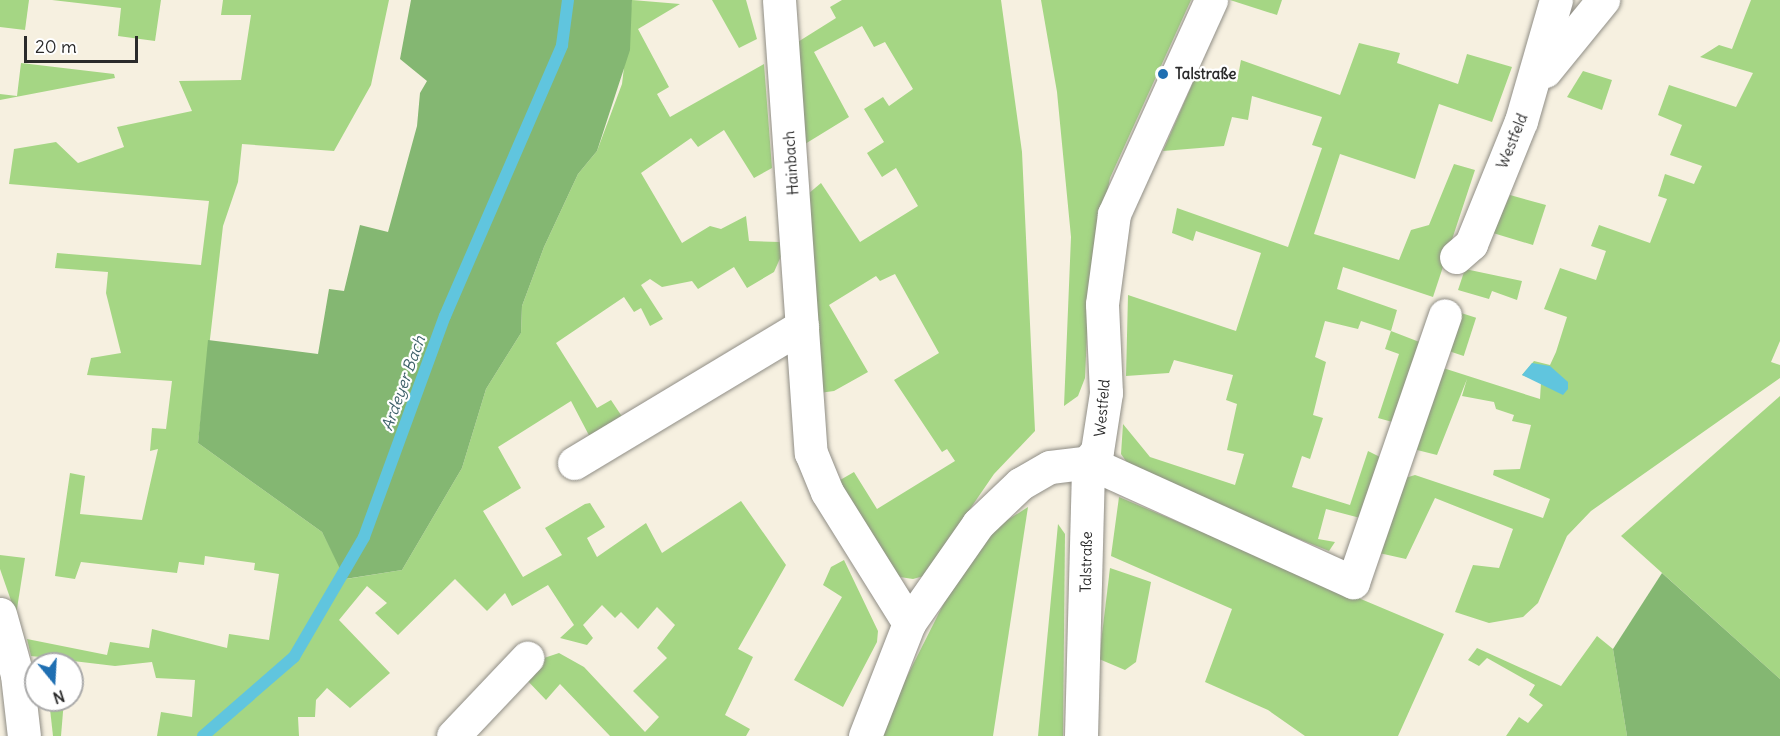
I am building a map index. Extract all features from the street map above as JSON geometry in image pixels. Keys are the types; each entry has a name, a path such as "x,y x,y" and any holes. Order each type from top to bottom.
{"street":[{"name":"Hainbach","path":"779,0 811,453 827,492 909,623"},
{"name":"Westfeld","path":"1088,462 1097,451 1106,393 1102,304 1114,214 1211,0"},
{"name":"Westfeld","path":"1456,257 1472,244 1534,87 1556,0"},
{"name":"Westfeld","path":"1534,87 1603,0"},
{"path":"865,736 909,623 978,524 1020,484 1050,467 1088,462 1353,582 1445,315"},
{"path":"574,463 802,326"},
{"name":"Talstraße","path":"1081,736 1088,462"},
{"path":"0,614 17,675 24,736"},
{"path":"453,736 527,658"}],"green space":[{"path":"0,0 29,0 25,30 0,27"},
{"path":"52,0 161,0 155,41 118,36 121,8"},
{"path":"223,0 389,0 371,85 334,151 242,144 238,182 223,226 198,443 322,532 346,579 402,570 462,468 486,389 521,333 522,306 544,247 578,174 597,151 622,84 632,0 680,4 638,29 669,87 657,94 670,117 764,64 772,168 754,178 724,130 698,147 691,138 641,173 682,243 710,226 721,229 746,216 749,241 780,242 782,254 774,272 747,288 734,267 698,289 692,281 662,287 650,279 641,285 663,319 650,326 641,308 634,312 624,297 556,343 597,408 611,400 625,421 593,443 571,401 498,447 521,488 483,511 523,577 562,555 545,528 585,504 590,503 605,527 587,538 597,557 646,523 662,553 741,501 786,565 738,649 753,657 725,715 750,729 746,736 610,736 560,684 546,700 523,676 538,660 559,653 584,667 645,732 659,717 633,691 667,658 657,648 675,625 657,607 638,629 621,612 615,618 602,605 583,625 593,638 587,645 560,638 574,625 548,585 512,606 505,593 487,611 455,579 398,635 375,613 387,603 367,586 339,620 390,673 350,708 327,688 316,700 315,717 298,717 299,736 157,736 161,712 192,717 195,680 156,678 152,662 115,666 84,662 84,652 30,652 27,639 107,655 110,642 149,648 152,629 227,648 229,634 269,640 279,574 254,570 255,563 205,556 204,565 179,562 177,573 81,562 75,579 55,576 70,473 85,476 80,514 142,520 158,449 150,451 152,428 166,429 172,381 87,375 91,358 121,353 106,293 108,272 55,268 57,253 201,265 209,201 9,184 14,149 56,142 78,163 124,147 117,127 192,111 179,81 241,80 251,15 221,15"},
{"path":"411,0 632,0 630,50 597,151 578,174 544,247 522,306 521,333 486,389 462,468 402,570 345,579 322,532 198,443 208,340 318,354 329,289 344,291 360,225 388,232 417,126 420,93 427,81 400,59"},
{"path":"712,0 746,0 757,39 739,48"},
{"path":"842,0 1001,0 1022,152 1035,431 994,474 924,576 913,579 893,576 835,483 854,472 877,509 955,461 947,449 942,452 894,380 939,353 895,274 880,281 876,276 829,305 868,372 834,391 812,394 802,199 821,183 860,242 918,206 896,168 882,177 867,153 884,142 864,109 883,97 889,106 913,89 885,42 874,47 862,26 814,52 849,117 805,144 793,45 836,18 830,7"},
{"path":"1041,0 1191,0 1110,178 1089,287 1085,378 1078,396 1064,406 1071,237 1057,92"},
{"path":"1230,0 1282,0 1277,15"},
{"path":"1751,0 1780,0 1780,341 1771,362 1780,365 1780,378 1591,511 1567,536 1538,603 1523,617 1489,623 1455,612 1473,565 1499,568 1513,529 1435,498 1406,559 1379,553 1405,478 1415,475 1543,518 1550,499 1493,475 1494,470 1520,469 1531,425 1512,421 1514,415 1496,409 1494,402 1462,396 1467,379 1437,455 1413,449 1440,367 1540,399 1541,382 1522,375 1534,361 1550,365 1556,352 1567,317 1544,309 1560,268 1596,280 1606,251 1591,246 1599,225 1650,243 1667,199 1658,196 1665,174 1694,184 1702,166 1670,155 1682,125 1658,115 1669,85 1736,107 1753,73 1700,57 1719,45 1732,49"},
{"path":"1359,43 1400,53 1397,63 1458,84 1467,54 1512,67 1492,122 1439,104 1415,179 1340,154 1314,234 1399,260 1411,230 1429,225 1454,164 1475,170 1433,297 1343,267 1337,289 1397,310 1391,331 1361,321 1358,329 1325,321 1315,357 1326,362 1313,415 1323,418 1310,459 1302,456 1292,487 1350,505 1368,451 1386,460 1364,519 1326,509 1318,539 1335,542 1329,551 1135,474 1121,454 1123,424 1150,457 1235,485 1244,454 1227,450 1237,404 1226,400 1233,375 1174,360 1169,373 1126,376 1128,295 1236,331 1261,253 1196,231 1193,241 1172,233 1177,208 1288,247 1322,148 1312,145 1322,117 1252,96 1248,120 1232,117 1224,146 1163,151 1198,71 1237,82 1241,60 1340,95"},
{"path":"21,63 114,74 115,78 0,100 0,94 17,96"},
{"path":"1583,71 1612,80 1602,110 1567,97"},
{"path":"1510,195 1546,205 1533,245 1493,233"},
{"path":"1465,269 1522,281 1517,300 1492,291 1489,299 1458,290"},
{"path":"1458,312 1476,318 1464,356 1446,350"},
{"path":"1391,331 1422,343 1396,423 1378,418 1399,354 1385,349"},
{"path":"1780,396 1780,679 1621,536"},
{"path":"1119,497 1444,634 1398,736 1305,736 1268,710 1205,682 1232,609 1111,556"},
{"path":"1028,507 993,736 877,736 945,601 995,528"},
{"path":"1058,524 1065,534 1063,736 1038,736"},
{"path":"0,555 25,558 16,615 0,569"},
{"path":"844,560 878,631 877,642 843,707 794,680 842,597 823,585 831,567"},
{"path":"1110,568 1151,582 1136,662 1125,670 1099,659"},
{"path":"1662,573 1780,679 1780,736 1627,736 1613,649"},
{"path":"1597,636 1613,649 1627,736 1506,736 1519,717 1528,723 1543,705 1529,695 1535,685 1487,658 1479,666 1468,660 1477,648 1561,686"},
{"path":"50,712 63,712 61,736 53,736"}],"water":[{"path":"1532,363 1550,366 1568,382 1568,389 1563,395 1522,375"}],"waterway":[{"name":"Ardeyer Bach","path":"203,736 294,657 364,537 445,316 562,45 568,0"}],"place":[{"name":"Talstraße","path":"1163,74"}]}
